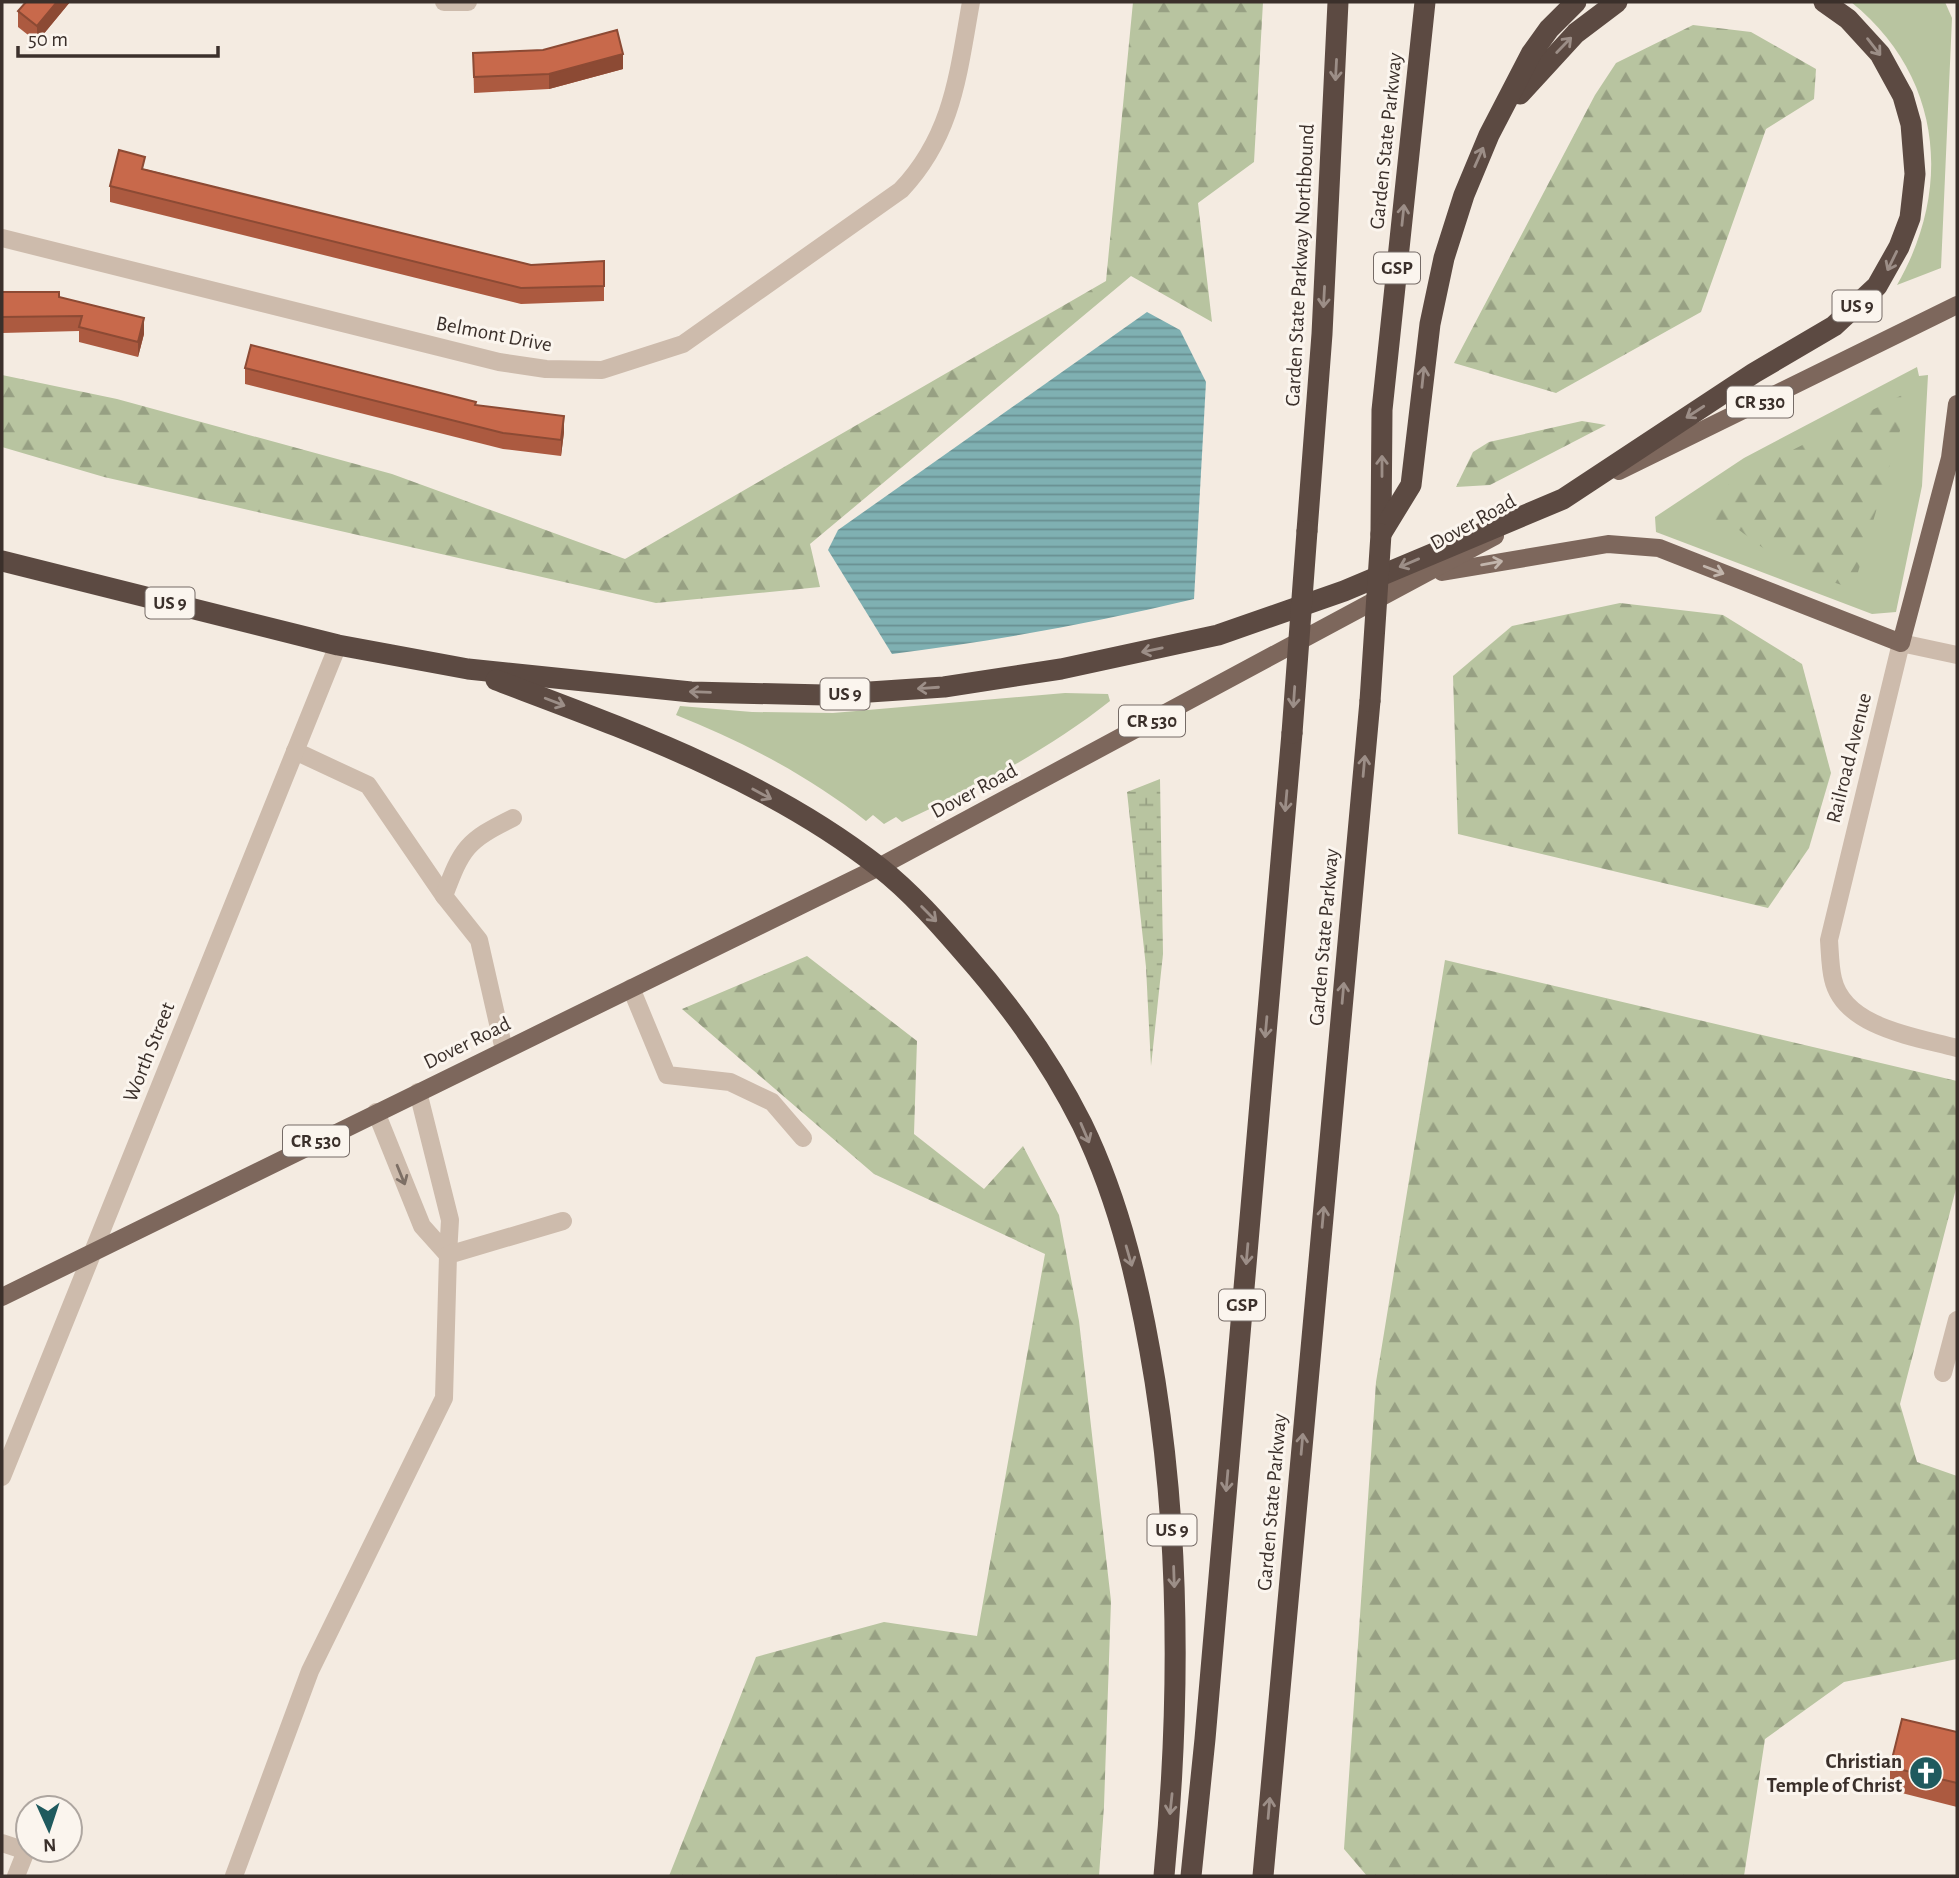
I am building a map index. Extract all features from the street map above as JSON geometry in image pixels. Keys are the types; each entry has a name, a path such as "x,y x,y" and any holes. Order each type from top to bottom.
{"highway":[{"name":"Garden State Parkway Northbound","path":"1191,1876 1208,1712 1292,733 1322,334 1338,2"},
{"name":"Garden State Parkway","path":"1263,1876 1370,701 1381,534 1382,410 1425,2"},
{"path":"1381,534 1411,485 1428,336 1444,258 1478,160 1531,54 1549,29 1576,2"},
{"path":"1502,114 1576,33 1617,2"},
{"name":"US 9","path":"2,561 338,645 468,670 691,692 825,695 944,687 1048,671 1219,635 1344,591 1563,499 1754,373 1834,326 1860,304 1886,273 1905,233 1913,202 1916,157 1903,96 1880,54 1848,19 1824,2"},
{"name":"US 9","path":"468,670 668,745 797,813 879,867 940,926 990,983 1030,1035 1082,1125 1103,1176 1130,1258 1157,1393 1173,1545 1176,1699 1164,1876"}],"main road":[{"name":"Dover Road","path":"2,1297 879,867 1563,499 1957,304"},
{"name":"Railroad Avenue","path":"1901,643 1950,458 1957,404"},
{"path":"1425,575 1608,544 1659,548 1901,643"}],"street":[{"path":"444,2 468,2"},
{"name":"Belmont Drive","path":"2,238 499,362 546,369 602,370 682,344 901,190 922,168 937,142 954,97 971,2"},
{"path":"1901,643 1957,655"},
{"name":"Railroad Avenue","path":"1901,643 1837,897 1829,940 1833,980 1844,1002 1867,1020 1957,1048"},
{"name":"Worth Street","path":"2,1477 338,645"},
{"path":"295,751 368,785 444,896 479,940 504,1050"},
{"path":"444,896 459,855 480,834 513,818"},
{"path":"631,988 667,1075 730,1082 772,1102 803,1138"},
{"path":"234,1876 310,1671 444,1398 450,1220 418,1092"},
{"path":"376,1112 422,1226 448,1255"},
{"path":"448,1255 563,1221"},
{"path":"1943,1373 1957,1320"},
{"path":"2,1843 26,1851 16,1876"}],"green space":[{"path":"1133,2 1263,2 1254,162 1198,203 1212,322 1131,276 810,544 820,587 656,603 104,477 2,447 2,375 117,399 392,474 625,559 1106,281"},
{"path":"1851,2 1945,2 1952,18 1941,268 1897,285 1915,248 1926,210 1931,172 1929,134 1920,98 1904,63 1881,31"},
{"path":"1693,25 1751,32 1816,69 1814,99 1766,129 1701,312 1556,393 1454,363 1595,95 1616,63"},
{"path":"1917,367 1919,376 1928,375 1922,486 1896,612 1872,614 1656,532 1655,517 1744,458"},
{"path":"1912,390 1853,589 1787,566 1739,530 1706,517 1731,481"},
{"path":"1582,421 1606,425 1490,485 1456,487 1473,452 1489,442"},
{"path":"1620,603 1723,615 1802,664 1831,773 1809,848 1768,908 1458,834 1453,676 1512,626"},
{"path":"1065,693 1108,694 1110,701 1036,752 983,782 902,822 896,817 884,824 873,815 866,821 822,789 775,761 676,715 680,706 752,712 833,713"},
{"path":"1160,779 1163,954 1151,1066 1146,967 1127,792"},
{"path":"807,956 917,1041 914,1134 984,1189 1023,1146 1059,1215 1079,1321 1111,1601 1099,1876 669,1876 756,1657 884,1622 977,1636 1045,1254 874,1174 682,1009"},
{"path":"1445,960 1957,1081 1957,1185 1900,1404 1917,1462 1957,1476 1957,1659 1844,1682 1765,1739 1744,1876 1367,1876 1344,1849 1376,1382"}],"water":[{"path":"1147,312 1180,330 1206,382 1194,599 1044,631 892,654 828,550 838,530"}],"building":[{"path":"26,2 57,2 37,26 18,11"},
{"path":"617,30 623,54 549,74 474,77 473,53 543,50"},
{"path":"119,150 145,157 142,169 531,265 604,261 604,286 521,288 110,186"},
{"path":"2,292 59,292 59,297 144,318 138,342 79,327 82,316 2,317"},
{"path":"251,345 476,402 475,405 564,416 561,440 503,433 245,368"},
{"path":"1902,1719 1957,1732 1957,1783 1890,1767"}],"place":[{"name":"Christian Temple of Christ","path":"1926,1773"}]}
